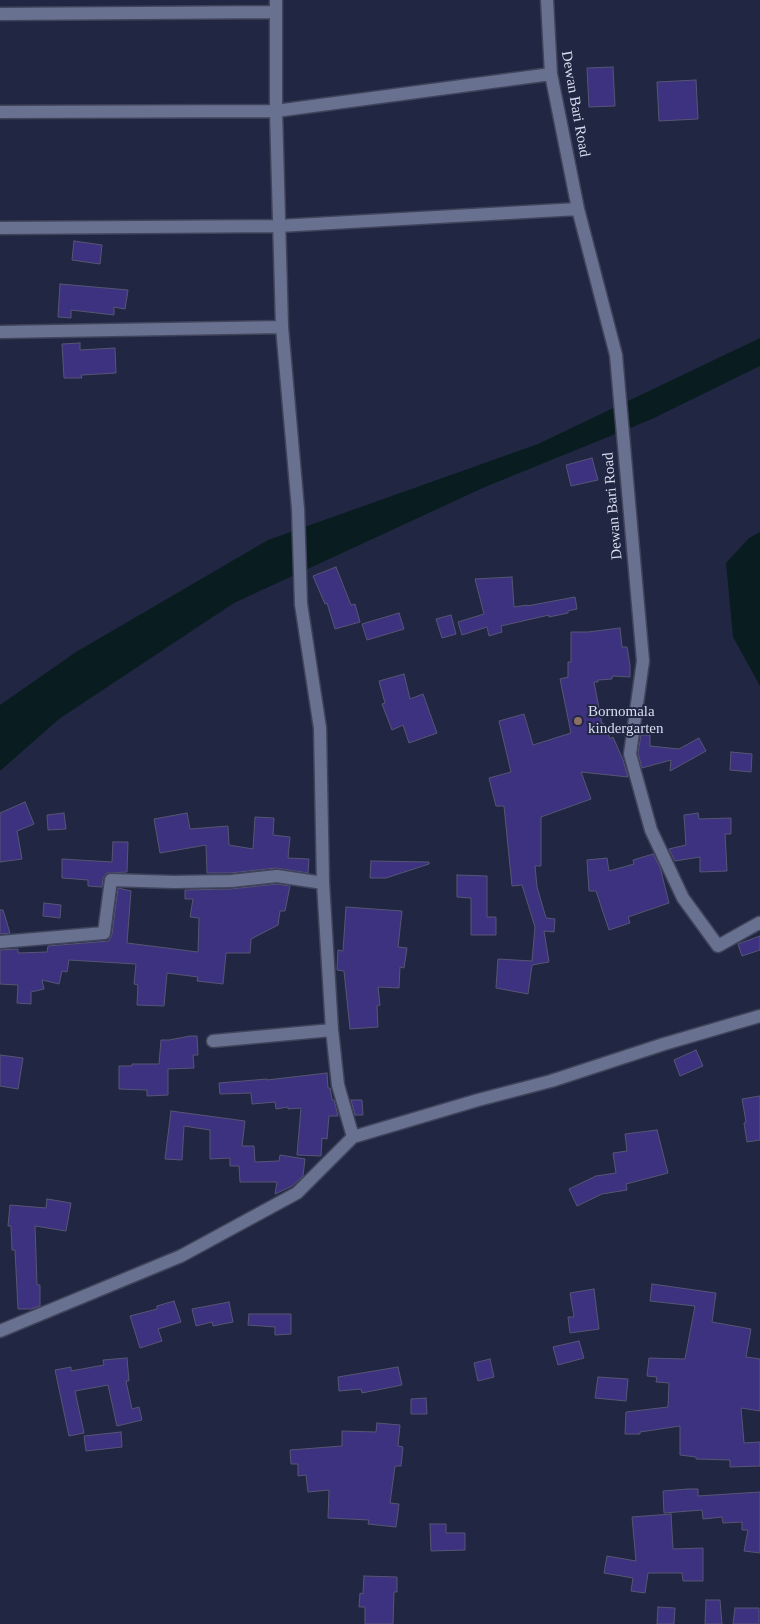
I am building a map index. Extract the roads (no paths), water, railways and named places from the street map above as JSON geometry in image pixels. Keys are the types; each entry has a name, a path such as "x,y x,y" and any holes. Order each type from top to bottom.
{"street":[{"name":"Dewan Bari Road","path":"547,0 551,74 578,209 616,355 643,661 630,754 651,830 683,898 718,946 760,924"},
{"path":"0,14 276,6 276,111 282,327 298,509 301,604 320,728 323,882 332,1030 338,1085 353,1137"},
{"path":"0,112 276,111 551,74"},
{"path":"0,228 279,226 578,209"},
{"path":"0,332 282,327"},
{"path":"0,942 104,933 111,880 222,881 276,876 323,882"},
{"path":"0,1330 181,1256 297,1193 353,1137 478,1100 551,1081 664,1044 760,1016"},
{"path":"213,1041 332,1030"}],"place":[{"name":"Bornomala kindergarten","path":"578,721"}]}
